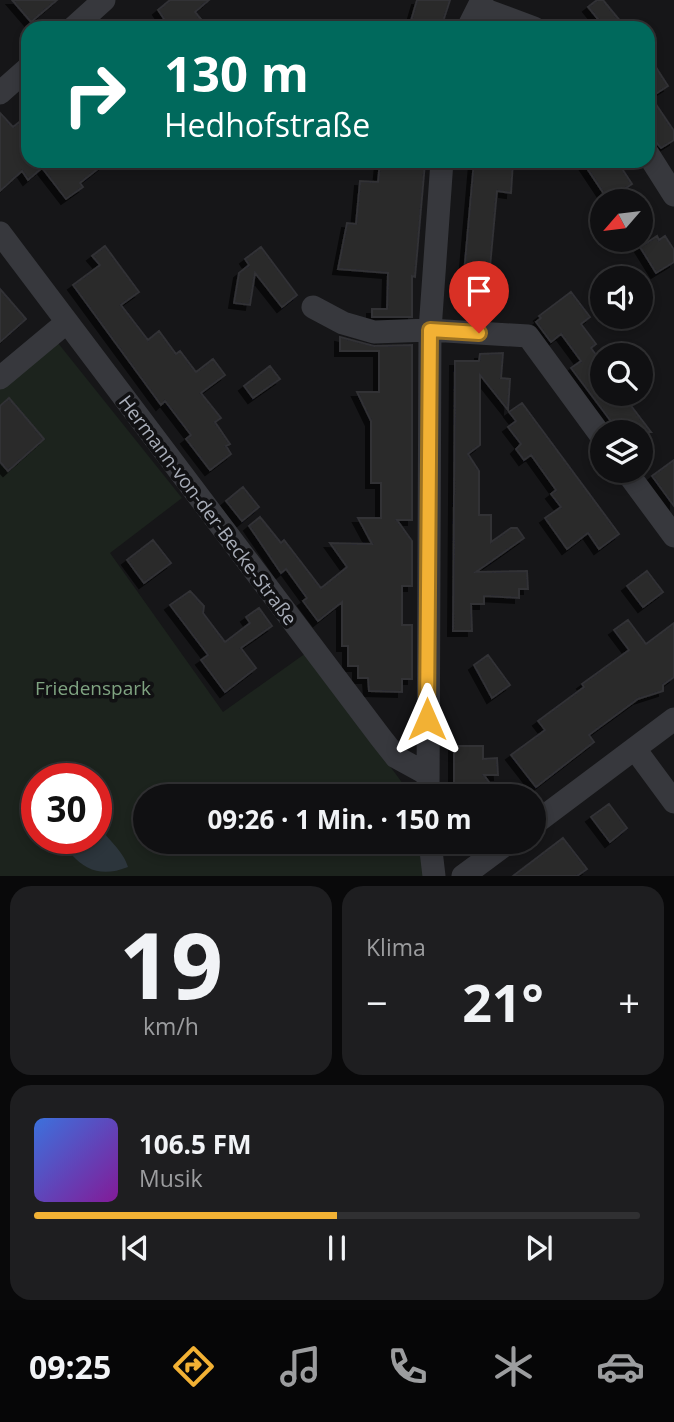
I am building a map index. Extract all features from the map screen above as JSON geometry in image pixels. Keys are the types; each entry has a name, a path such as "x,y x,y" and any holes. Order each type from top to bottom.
{"street":[{"path":"81,21 104,0"},
{"path":"477,12 509,21"},
{"path":"0,93 21,74"},
{"path":"655,165 674,195"},
{"path":"427,784 430,330 442,168"},
{"name":"Hermann-von-der-Becke-Straße","path":"0,233 380,738 426,784"},
{"path":"313,307 343,323 373,332 430,330 528,336 590,421"},
{"path":"0,378 67,322"},
{"path":"635,483 674,536"},
{"path":"546,815 674,719"},
{"path":"635,749 674,802"},
{"path":"431,854 434,876"},
{"path":"463,876 493,854"}],"green space":[{"name":"Friedenspark","path":"58,343 182,498 110,553 223,712 306,653 403,784 133,784 133,854 422,854 425,876 0,876 0,388"}],"shaded area":[{"path":"112,842 128,867 104,872 90,869 71,854 112,854"}],"building":[{"path":"12,0 57,0 32,21"},
{"path":"170,0 209,0 195,12 201,19 199,21 165,21 158,10"},
{"path":"417,0 450,0 443,21 411,21"},
{"path":"597,0 603,0 620,21 599,21 588,7"},
{"path":"655,66 668,86 655,94"},
{"path":"655,103 674,131 674,140 661,148 655,141"},
{"path":"0,113 13,127 21,121 21,168 42,168 28,180 22,171 0,191"},
{"path":"42,168 99,168 80,183 83,187 66,199"},
{"path":"379,168 425,168 415,277 412,276 412,317 372,317 372,309 387,309 388,273 338,269 347,223 356,224 360,181 378,182"},
{"path":"473,168 513,168 511,193 497,191 487,299 462,296"},
{"path":"587,168 622,168 632,184 624,189 601,189"},
{"path":"657,236 659,240 665,236 674,250 674,262 656,273 643,252 653,252 653,239"},
{"path":"105,246 139,292 121,305 148,340 159,331 176,354 180,351 196,372 213,359 225,375 201,393 221,418 215,422 230,444 226,446 231,454 210,470 186,439 191,435 165,401 161,405 73,285 100,265 92,256"},
{"path":"261,247 297,295 282,307 255,273 250,305 234,303 239,273 249,265 245,259"},
{"path":"0,289 26,319 0,342"},
{"path":"571,292 590,317 581,324 595,343 590,343 590,393 571,368 581,361 561,334 551,342 536,322 541,318 539,316"},
{"path":"340,337 374,346 412,345 412,520 397,520 412,541 412,586 402,586 402,625 412,625 412,679 402,679 402,692 369,691 368,678 358,678 358,666 348,666 348,646 342,646 342,602 318,621 303,601 307,598 286,569 281,573 249,526 260,517 281,543 284,540 321,588 347,567 330,543 372,544 358,518 381,518 381,483 371,483 371,421 357,392 379,392 379,351 340,351"},
{"path":"503,353 501,378 510,379 508,410 480,375 480,445 468,454 479,471 479,515 491,515 491,542 511,528 517,528 524,538 476,572 527,571 528,589 519,589 519,598 484,596 484,604 471,604 472,631 453,631 455,361 479,361 480,354"},
{"path":"270,366 280,379 253,398 244,386"},
{"path":"9,398 44,439 8,471 0,462 0,406"},
{"path":"522,403 619,534 599,549 588,533 567,549 545,518 561,507 551,494 556,490 531,455 524,460 516,449 521,444 508,427 516,421 509,412"},
{"path":"600,406 631,406 642,420 610,420"},
{"path":"674,460 674,506 653,477"},
{"path":"243,487 259,507 242,521 226,501"},
{"path":"153,540 171,563 144,583 127,560"},
{"path":"647,571 663,592 643,607 627,586"},
{"path":"190,591 204,606 203,613 225,642 250,623 246,617 259,608 272,626 241,648 256,668 225,692 201,660 208,655 170,605"},
{"path":"628,620 646,644 674,623 674,677 663,685 663,691 638,699 589,735 594,742 540,784 534,784 511,755 545,730 538,721 584,687 582,684 629,650 614,630"},
{"path":"488,655 510,685 492,698 474,665"},
{"path":"454,746 483,746 483,759 497,758 498,775 484,775 490,784 454,784"},
{"path":"609,804 627,828 610,842 591,817"},
{"path":"563,838 587,869 577,876 513,876 542,854 546,854 546,851"}],"route":[{"path":"427,719 430,330 479,333"}]}
